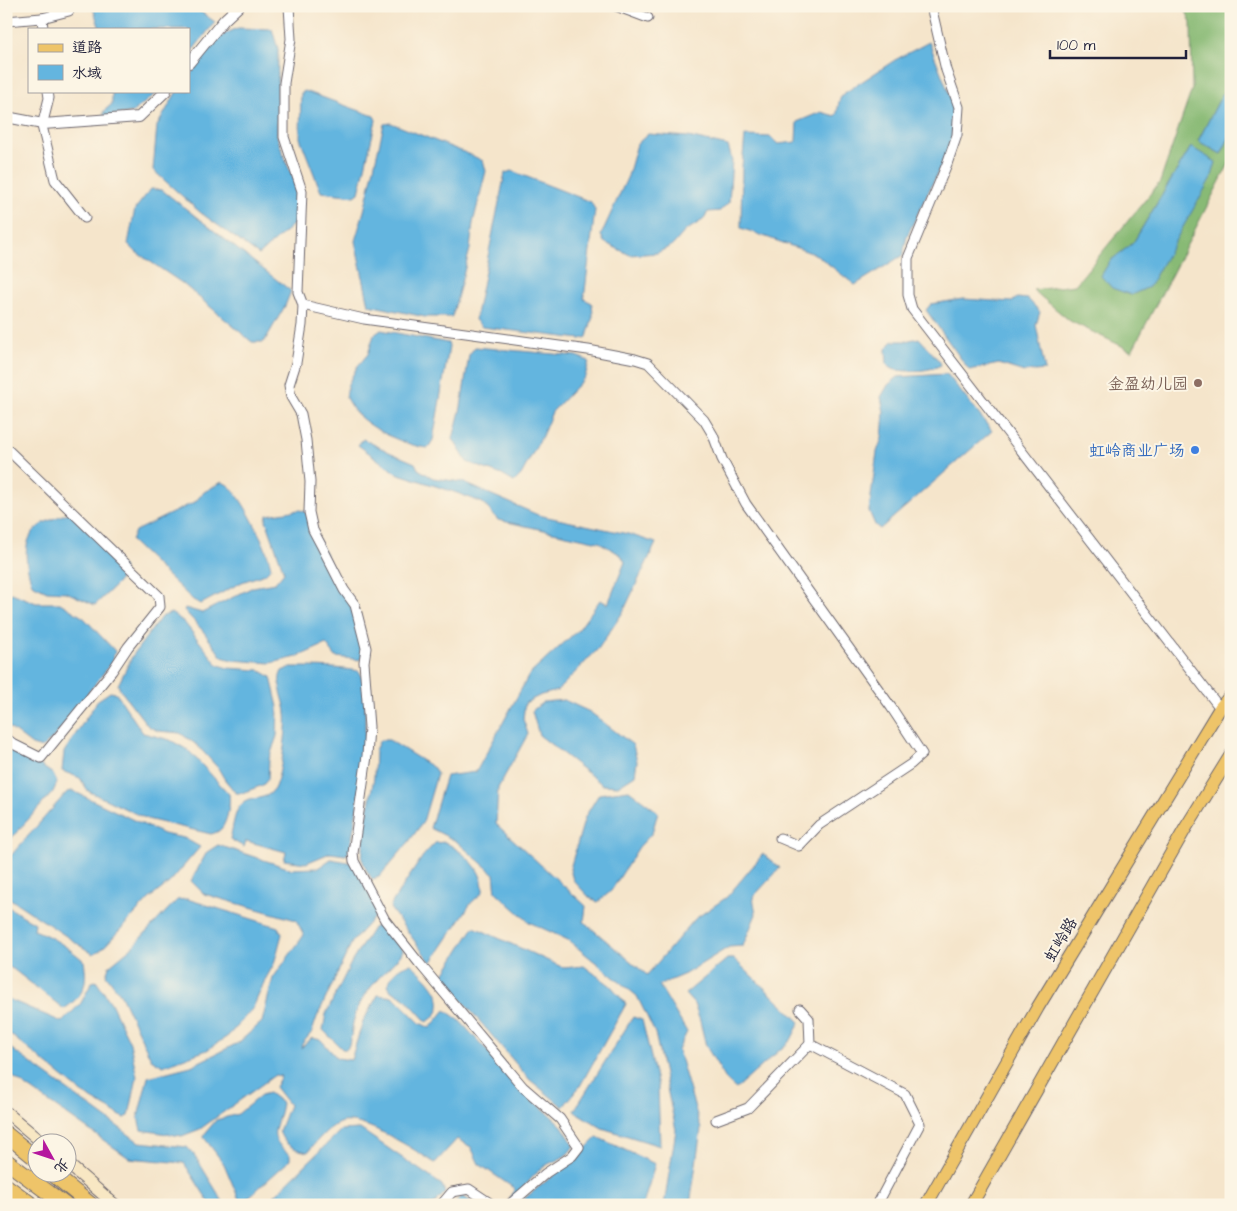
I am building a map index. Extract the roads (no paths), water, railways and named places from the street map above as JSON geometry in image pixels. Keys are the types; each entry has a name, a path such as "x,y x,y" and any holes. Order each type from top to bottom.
{"highway":[{"path":"6,1134 28,1152"},
{"path":"6,1161 65,1205"},
{"path":"65,1184 91,1205"},
{"path":"6,1186 32,1205"}],"main road":[{"name":"虹岭路","path":"926,1205 1038,1007 1220,708 1231,695"},
{"path":"971,1205 1185,829 1231,755"},
{"path":"6,1112 32,1134"},
{"path":"78,1173 115,1205"}],"street":[{"path":"190,62 224,20 239,6"},
{"path":"289,6 291,39 284,83 284,137 302,191 298,292 303,305 296,363 289,385 300,414 306,440 310,482 309,512 314,530 344,590 355,605 366,648 364,662 369,727 367,756 353,853 354,861 385,920 464,1018 523,1087 560,1120 579,1147 572,1156 546,1173 509,1205"},
{"path":"616,6 648,18"},
{"path":"931,6 946,70 959,107 958,135 908,258 908,295 912,309 1220,708"},
{"path":"6,21 42,18 69,11"},
{"path":"42,18 43,28"},
{"path":"48,92 43,124 48,156 55,180 85,218"},
{"path":"6,117 43,124 139,116 165,92"},
{"path":"303,305 364,319 588,350 635,359 648,363 704,420 746,504 891,707 922,754 911,764 819,825 799,846 780,838"},
{"path":"6,448 159,596 160,607 128,647 112,671 41,758 15,745 6,738"},
{"path":"716,1120 748,1108 810,1044 808,1019 800,1009"},
{"path":"810,1044 905,1094 920,1124 876,1205"},
{"path":"441,1205 452,1192 469,1189 493,1205"}],"water":[{"path":"76,7 194,7 215,22 190,54 190,28 100,28 93,8"},
{"path":"238,28 272,29 278,49 277,136 294,179 296,200 295,223 259,255 201,213 153,170 157,126 176,92 190,92 190,75 220,36"},
{"path":"929,42 952,101 952,138 941,166 907,236 903,255 855,285 817,255 741,228 742,166 745,136 770,137 778,144 796,142 797,122 821,112 835,116 839,100 843,94 895,60"},
{"path":"1231,77 1231,134 1221,154 1198,141"},
{"path":"305,91 374,116 376,120 359,193 355,196 321,192 300,138 301,93"},
{"path":"112,92 158,92 133,112 104,117 104,111 112,104"},
{"path":"391,123 483,161 486,171 473,223 470,249 452,317 425,317 369,305 355,241 364,211 384,124"},
{"path":"648,134 688,137 728,146 732,160 729,202 720,211 708,212 703,220 685,231 673,245 657,253 630,255 604,242 601,235 628,176 637,144"},
{"path":"1191,147 1216,162 1212,176 1149,287 1131,295 1112,288 1101,276 1110,261 1133,243"},
{"path":"512,171 591,202 595,210 584,299 592,303 593,316 587,337 581,339 482,327 475,320 505,173"},
{"path":"151,189 162,190 291,291 285,306 264,342 252,342 182,283 136,252 128,244 135,209"},
{"path":"1017,298 1028,299 1040,312 1036,325 1045,370 1024,372 999,364 969,370 926,310 931,304 963,299 1012,302"},
{"path":"381,330 448,343 449,347 433,440 428,448 400,441 372,426 357,414 346,398 348,384 357,367 368,354 374,335"},
{"path":"919,338 941,365 925,370 907,371 894,370 887,365 886,349 893,341"},
{"path":"475,347 576,356 589,361 585,377 552,412 542,436 521,475 514,482 502,475 467,462 453,439 461,407 469,355"},
{"path":"947,374 992,431 880,529 875,525 869,511 877,452 882,438 884,412 881,397 888,385 898,377"},
{"path":"363,439 415,463 418,469 433,478 462,482 538,515 628,534 656,543 623,612 598,649 557,691 541,695 525,703 523,719 528,734 498,788 496,824 586,906 584,922 647,975 695,919 727,897 763,854 780,868 753,897 756,914 743,946 729,947 685,974 659,985 687,1032 678,1050 701,1129 690,1205 664,1205 676,1130 655,1033 637,996 568,940 529,922 496,892 494,874 456,841 430,828 446,776 476,772 529,675 579,629 600,600 608,604 625,562 621,555 599,542 498,520 483,503 396,473 358,445"},
{"path":"222,482 228,485 238,496 250,515 266,549 271,568 265,574 242,582 201,604 193,600 131,541 135,531 195,502 204,492"},
{"path":"299,510 305,511 351,607 363,649 361,660 336,657 326,644 297,657 271,663 232,660 222,657 203,631 184,610 185,608 202,613 253,587 275,583 284,572 266,520 267,515"},
{"path":"70,512 124,568 118,583 95,605 66,592 47,591 32,584 26,559 26,550 31,535 36,528 44,523"},
{"path":"12,593 36,603 60,603 84,618 115,651 112,662 56,735 42,748 32,745 6,725 6,596"},
{"path":"171,613 184,622 217,664 227,668 259,670 271,677 278,707 277,736 269,759 268,779 263,785 242,793 236,793 218,768 197,745 180,733 158,731 148,726 121,691 118,685 133,655 161,617"},
{"path":"291,667 359,671 365,682 365,759 350,851 346,855 330,853 306,863 284,860 286,852 246,841 244,847 230,839 236,814 240,806 247,801 271,793 277,783 286,729 280,676 282,671"},
{"path":"110,692 116,693 143,733 170,740 188,750 229,794 228,812 220,830 211,834 147,819 88,791 80,778 62,771 64,752 98,700"},
{"path":"564,700 590,712 633,745 637,761 635,775 618,786 603,785 539,735 532,711 543,702"},
{"path":"380,740 389,740 434,768 437,774 423,822 379,877 372,879 362,859 365,828 374,777 375,750"},
{"path":"6,746 16,748 53,774 57,783 53,792 6,844"},
{"path":"629,790 658,812 652,833 639,847 611,891 598,902 590,898 573,880 570,869 585,817 599,794"},
{"path":"73,791 163,834 184,838 200,847 170,882 149,899 102,949 93,954 6,896 6,861 67,792"},
{"path":"445,842 472,862 480,876 483,892 471,903 431,963 390,908 423,856 435,843"},
{"path":"218,845 291,869 318,868 331,859 353,863 370,895 377,914 352,942 317,1017 312,1032 301,1048 312,1038 321,1040 337,1058 351,1060 363,1021 378,995 394,997 420,1023 430,1028 445,1010 459,1020 525,1092 562,1126 574,1145 568,1154 542,1168 522,1189 509,1198 515,1189 479,1164 471,1147 457,1139 435,1163 388,1135 361,1124 349,1122 339,1123 334,1126 308,1152 303,1151 286,1143 279,1131 289,1105 275,1087 281,1076 275,1075 200,1129 182,1136 141,1130 138,1117 148,1077 191,1066 238,1043 262,1022 273,978 304,935 296,920 204,894 191,881 207,852"},
{"path":"187,899 278,927 282,934 274,964 253,1008 228,1036 207,1050 163,1066 151,1059 121,995 106,975 109,966 132,947 177,900"},
{"path":"6,906 35,923 34,930 60,943 84,961 85,983 83,989 76,999 64,1009 13,969 6,966"},
{"path":"383,922 403,950 362,1001 354,1019 349,1046 347,1049 342,1049 323,1030 326,1014 352,961 373,928"},
{"path":"474,927 564,968 584,966 611,986 626,1004 580,1086 563,1107 529,1079 442,977"},
{"path":"727,959 734,959 800,1022 791,1040 736,1089 727,1081 706,1046 694,1004 685,994"},
{"path":"411,964 431,984 439,999 439,1007 435,1015 427,1022 404,997 391,991 388,985 396,971"},
{"path":"96,981 111,1003 130,1043 137,1077 129,1116 124,1118 85,1095 6,1031 6,998 62,1022 81,1003 92,982"},
{"path":"633,1017 642,1020 658,1086 660,1146 602,1128 574,1111"},
{"path":"6,1045 139,1142 187,1147 195,1156 225,1205 211,1205 184,1163 129,1158 6,1072"},
{"path":"269,1093 282,1103 275,1137 282,1148 290,1155 290,1160 241,1204 224,1164 203,1136 216,1120 238,1114 261,1095"},
{"path":"360,1129 442,1185 445,1193 433,1205 265,1205 341,1130"},
{"path":"597,1137 655,1164 643,1205 521,1205 520,1202 580,1154"},
{"path":"462,1196 477,1205 453,1205"}],"place":[{"name":"金盈幼儿园","path":"1198,383"},
{"name":"虹岭商业广场","path":"1195,450"}]}
